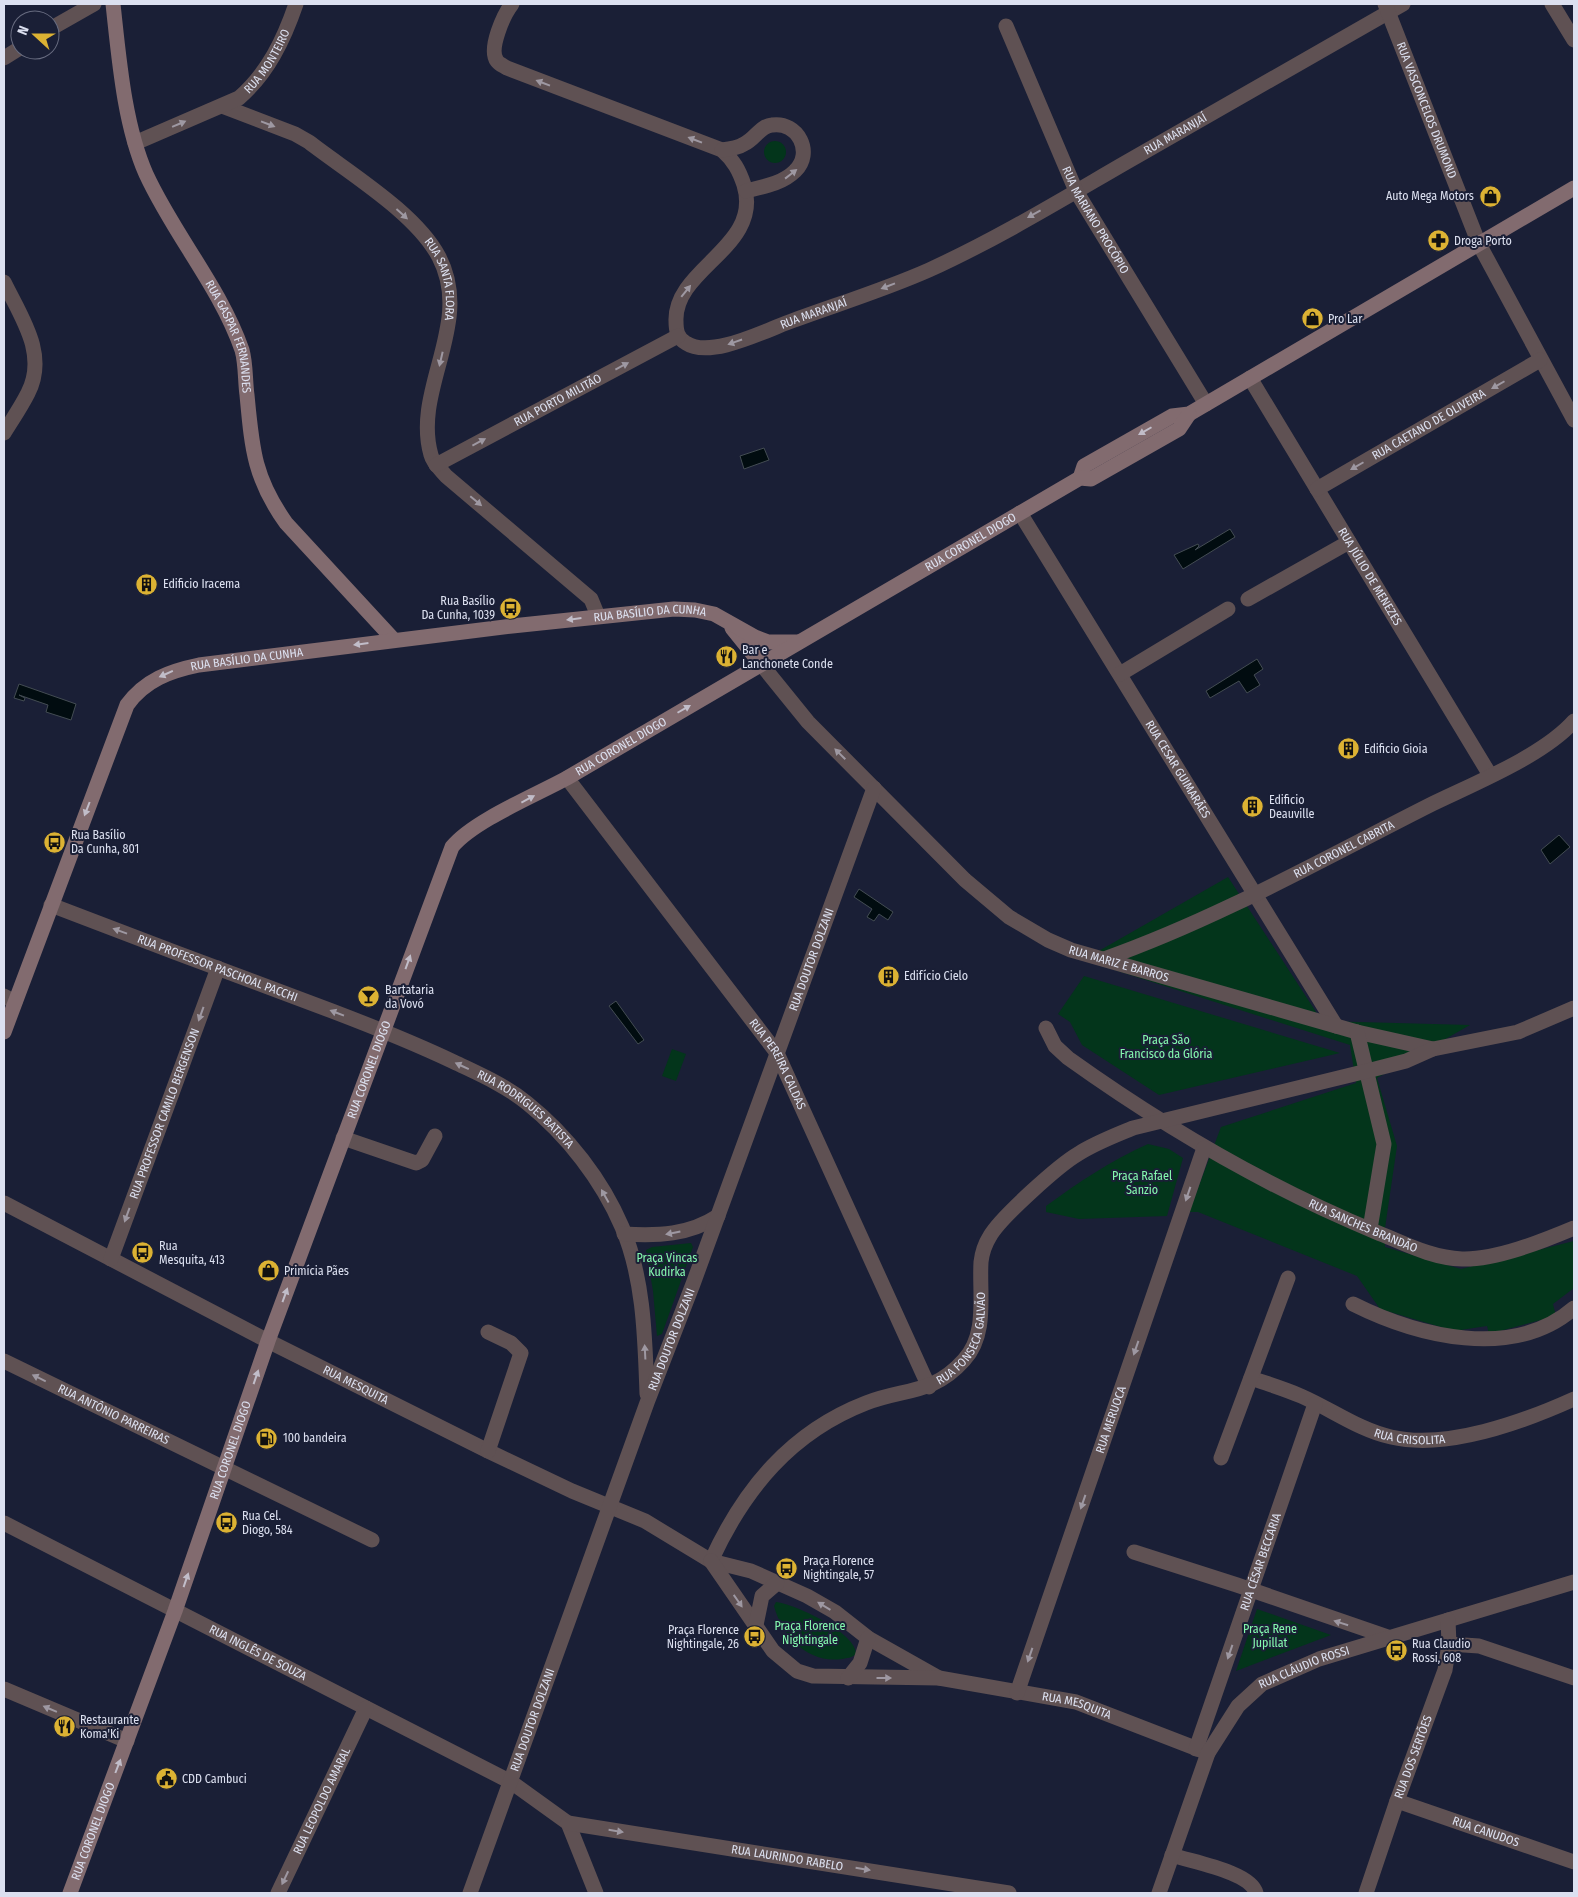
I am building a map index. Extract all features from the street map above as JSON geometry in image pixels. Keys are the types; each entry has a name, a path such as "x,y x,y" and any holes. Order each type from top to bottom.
{"street":[{"path":"60,23 94,4"},
{"name":"RUA GASPAR FERNANDES","path":"113,4 125,90 135,142 146,174 224,311 243,353 252,449 258,474 271,501 286,523 394,640"},
{"name":"RUA MONTEIRO","path":"222,106 239,98 252,87 268,65 296,4"},
{"path":"512,4 504,14 494,52 496,60 507,68 722,150 737,166 746,191 746,209 736,232 682,294 675,317 678,336"},
{"name":"RUA MARANJAÍ","path":"678,336 685,343 702,349 719,347 928,270 1076,191 1386,8 1403,4"},
{"path":"1552,4 1574,40"},
{"name":"RUA VASCONCELOS DRUMOND","path":"1386,8 1479,244 1574,420"},
{"name":"RUA MARIANO PROCÓPIO","path":"1006,26 1076,191 1206,404"},
{"path":"135,142 222,106"},
{"name":"RUA SANTA FLORA","path":"222,106 295,134 309,142 397,209 425,235 440,258 452,301 442,357 430,403 428,439 431,456 436,465"},
{"path":"722,150 745,144 765,127 772,124 788,128 802,140 804,150 796,170 777,182 746,191"},
{"name":"RUA CORONEL DIOGO","path":"70,1893 175,1611 268,1341 452,847 485,822 567,778 1080,478 1091,479 1179,428 1189,414 1574,188"},
{"path":"4,282 34,344 36,363 34,378 28,393 4,433"},
{"name":"RUA PORTO MILITÃO","path":"436,465 678,336"},
{"name":"RUA CAETANO DE OLIVEIRA","path":"1316,489 1540,360"},
{"name":"RUA JÚLIO DE MENEZES","path":"1250,378 1490,775"},
{"path":"436,465 591,599 598,616"},
{"name":"RUA CESAR GUIMARÃES","path":"1020,513 1336,1026"},
{"path":"1248,599 1349,542"},
{"name":"RUA BASÍLIO DA CUNHA","path":"4,1032 9,999 51,905 127,705 148,683 169,672 199,665 394,640 598,616 681,609 714,614 755,637 768,642 800,642"},
{"path":"1120,674 1228,609"},
{"path":"726,620 761,664"},
{"name":"RUA MARIZ E BARROS","path":"761,664 808,722 966,880 1009,917 1048,940 1104,959 1357,1032 1433,1049 1518,1032 1574,1008"},
{"name":"RUA CORONEL CABRITA","path":"1104,959 1147,944 1255,894 1490,775 1535,751 1574,721"},
{"name":"RUA PEREIRA CALDAS","path":"567,778 777,1053 929,1387"},
{"name":"RUA DOUTOR DOLZANI","path":"470,1893 648,1400 718,1216 874,788"},
{"name":"RUA PROFESSOR PASCHOAL PACCHI","path":"51,905 383,1030"},
{"name":"RUA PROFESSOR CAMILO BERGENSON","path":"111,1259 218,968"},
{"path":"1046,1028 1060,1052 1166,1122 1406,1061 1433,1049"},
{"name":"RUA RODRIGUES BATISTA","path":"383,1030 495,1081 527,1102 555,1128 579,1156 601,1189 624,1234 639,1296 645,1338 648,1400"},
{"path":"1357,1032 1384,1144 1370,1230"},
{"name":"RUA SANCHES BRANDÃO","path":"1166,1122 1204,1148 1370,1230 1428,1253 1462,1259 1476,1258 1533,1245 1574,1228"},
{"name":"RUA FONSECA GALVÃO","path":"711,1561 724,1533 754,1485 798,1441 831,1419 867,1402 929,1387 950,1373 972,1350 980,1321 983,1254 990,1236 1000,1223 1077,1154 1133,1128 1166,1122"},
{"path":"343,1138 416,1163 422,1160 435,1136"},
{"name":"RUA MERUOCA","path":"1017,1692 1204,1148"},
{"name":"RUA MESQUITA","path":"4,1203 268,1341 488,1451 572,1492 645,1520 711,1561"},
{"path":"624,1234 658,1236 681,1232 703,1226 718,1216"},
{"path":"1221,1458 1288,1278"},
{"path":"1352,1304 1376,1316 1410,1328 1456,1337 1495,1339 1534,1330 1564,1317 1574,1308"},
{"path":"488,1332 511,1343 521,1353 488,1451"},
{"name":"RUA ANTÔNIO PARREIRAS","path":"4,1361 372,1540"},
{"name":"RUA CRISOLITA","path":"1251,1378 1300,1395 1315,1404 1390,1437 1429,1441 1455,1437 1511,1423 1574,1399"},
{"name":"RUA CÉSAR BECCARIA","path":"1202,1751 1251,1590 1315,1404"},
{"name":"RUA INGLÊS DE SOUZA","path":"4,1523 511,1782 568,1823"},
{"path":"1134,1552 1388,1637"},
{"path":"711,1561 751,1571 807,1596 834,1612 868,1638 939,1678"},
{"path":"711,1561 773,1652 798,1671 813,1676 848,1678 939,1678"},
{"name":"RUA CLÁUDIO ROSSI","path":"1159,1893 1202,1751 1238,1706 1262,1684 1318,1659 1574,1582"},
{"path":"756,1626 762,1596 777,1583"},
{"name":"RUA DOS SERTÕES","path":"1366,1893 1397,1801 1446,1670 1449,1644 1448,1620"},
{"path":"848,1678 860,1663 868,1638"},
{"path":"1449,1644 1478,1646 1574,1678"},
{"name":"RUA MESQUITA","path":"939,1678 1076,1702 1202,1751"},
{"path":"4,1689 127,1741"},
{"name":"RUA LEOPOLDO AMARAL","path":"278,1893 366,1708"},
{"name":"RUA CANUDOS","path":"1397,1801 1574,1862"},
{"path":"568,1823 596,1893"},
{"name":"RUA LAURINDO RABELO","path":"568,1823 1009,1893"},
{"path":"1172,1855 1240,1876 1251,1883 1256,1893"}],"green space":[{"path":"775,141 783,144 786,152 783,160 775,163 767,160 764,152 767,144"},
{"path":"1228,877 1322,1021 1470,1025 1377,1078 1397,1146 1385,1228 1385,1247 1461,1269 1574,1241 1574,1288 1553,1304 1556,1316 1489,1334 1487,1326 1454,1331 1380,1309 1357,1276 1198,1212 1189,1212 1221,1127 1356,1083 1350,1045 1083,960"},
{"name":"Praça São Francisco da Glória","path":"1084,976 1340,1053 1159,1095 1082,1045 1070,1022 1058,1014"},
{"path":"672,1049 686,1054 676,1081 662,1076"},
{"name":"Praça Rafael Sanzio","path":"1148,1144 1169,1149 1183,1158 1167,1216 1079,1219 1046,1212 1046,1206 1083,1180 1121,1157"},
{"name":"Praça Vincas Kudirka","path":"691,1243 693,1247 662,1334 657,1336 653,1291 646,1250 652,1247"},
{"name":"Praça Florence Nightingale","path":"776,1602 797,1608 824,1621 847,1637 854,1646 856,1654 848,1658 830,1659 818,1657 798,1646 783,1628 774,1606"},
{"name":"Praça Rene Jupillat","path":"1257,1609 1331,1635 1236,1671"}],"shaded area":[{"path":"764,448 769,460 744,469 740,456"},
{"path":"1230,529 1235,537 1183,569 1174,555 1198,544 1199,546 1195,550"},
{"path":"1257,659 1263,669 1254,675 1260,685 1247,693 1239,681 1210,698 1206,691"},
{"path":"19,684 76,704 71,720 46,712 48,705 19,695 25,698 24,701 14,698"},
{"path":"1559,835 1570,847 1550,864 1541,850"},
{"path":"859,889 893,912 888,920 879,914 874,921 867,917 872,909 854,897"},
{"path":"616,1001 644,1040 638,1044 609,1006"}],"place":[{"name":"Auto Mega Motors","path":"1490,196"},
{"name":"Droga Porto","path":"1438,241"},
{"name":"Pro Lar","path":"1312,319"},
{"name":"Edificio Iracema","path":"147,584"},
{"name":"Rua Basílio Da Cunha, 1039","path":"511,608"},
{"name":"Bar e Lanchonete Conde","path":"726,657"},
{"name":"Edificio Gioia","path":"1348,749"},
{"name":"Edificio Deauville","path":"1253,807"},
{"name":"Rua Basílio Da Cunha, 801","path":"55,842"},
{"name":"Edifício Cielo","path":"888,976"},
{"name":"Bartataria da Vovó","path":"369,997"},
{"name":"Rua Mesquita, 413","path":"143,1253"},
{"name":"Primícia Pães","path":"268,1271"},
{"name":"100 bandeira","path":"267,1438"},
{"name":"Rua Cel. Diogo, 584","path":"226,1523"},
{"name":"Praça Florence Nightingale, 57","path":"787,1568"},
{"name":"Praça Florence Nightingale, 26","path":"755,1637"},
{"name":"Rua Claudio Rossi, 608","path":"1396,1651"},
{"name":"Restaurante Koma'Ki","path":"64,1727"},
{"name":"CDD Cambuci","path":"166,1779"}]}
